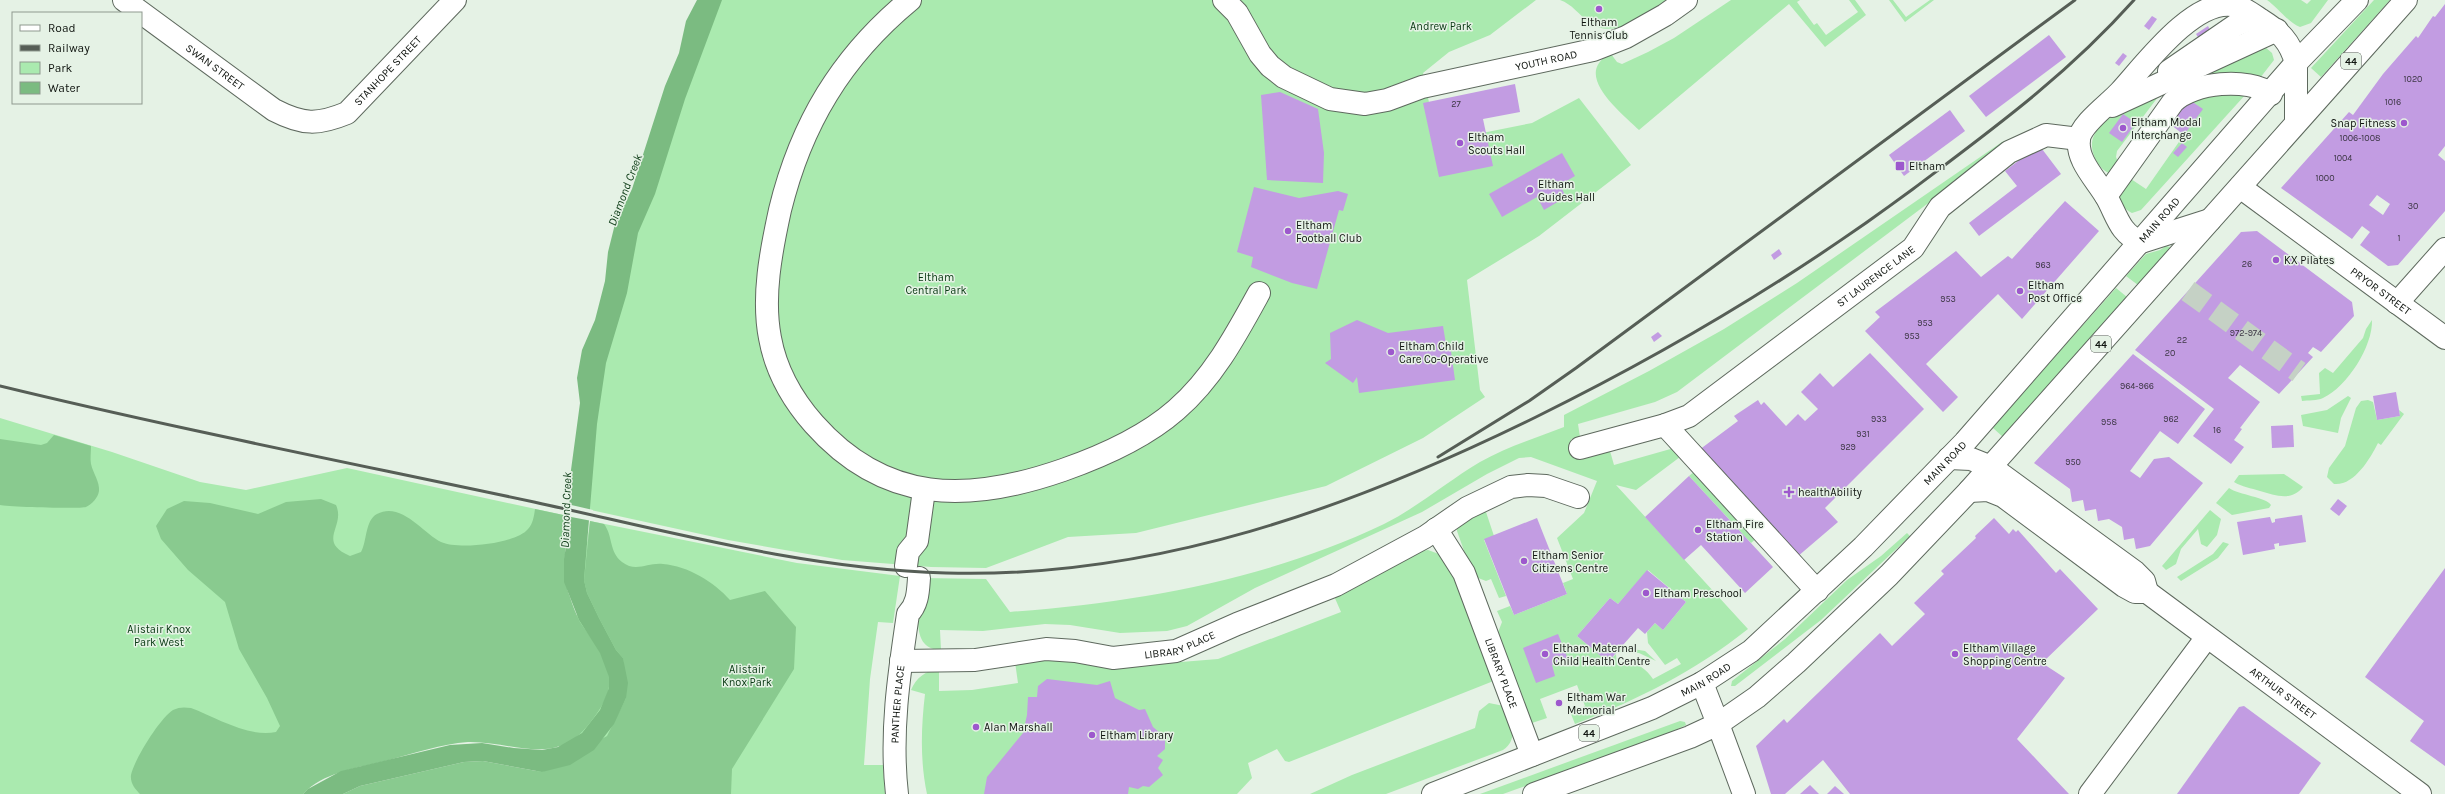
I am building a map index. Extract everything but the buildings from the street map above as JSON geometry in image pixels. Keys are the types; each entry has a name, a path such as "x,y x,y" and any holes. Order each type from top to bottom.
{"main road":[{"name":"SWAN STREET","path":"124,0 140,12"},
{"name":"STANHOPE STREET","path":"311,122 329,121 347,113 455,0"},
{"path":"910,0 884,22 850,59 823,99 803,139 784,194 774,238 768,300 770,336 777,367 791,394 804,413 846,456 871,471 924,490 956,492 989,491 1029,482 1080,464 1135,439 1154,428 1194,392 1221,358 1259,293"},
{"name":"YOUTH ROAD","path":"1224,0 1236,13 1260,54 1270,66 1298,85 1330,99 1348,103 1377,103 1422,87 1574,55 1609,44 1645,27 1686,0"},
{"name":"MAIN ROAD","path":"1433,794 1652,708 1702,683 1751,651 1817,591 1949,458 2141,242 2271,94 2296,63 2357,0"},
{"name":"44","path":"1534,794 1690,737 1718,724 1757,697 1802,658 1920,544 1969,491 2406,0"},
{"path":"2210,220 2141,242 2125,234 2106,196 2083,161 2079,139 2083,127 2104,110 2182,24 2210,9 2223,5 2236,6 2269,25 2289,44 2296,63 2296,122"},
{"name":"SWAN STREET","path":"142,13 274,110 294,120 311,122"},
{"path":"2104,110 2138,94 2187,58 2236,25 2248,20 2269,25"},
{"path":"2106,196 2173,102 2184,93 2200,89 2244,83 2258,86 2271,94"},
{"name":"ST LAURENCE LANE","path":"1580,448 1665,425 1689,416 1913,248 1940,207 2009,152 2046,135 2079,139"},
{"name":"PRYOR STREET","path":"2240,187 2445,338"},
{"path":"2397,303 2445,249"},
{"path":"1665,425 1817,591"},
{"name":"ARTHUR STREET","path":"1949,458 1972,459 1991,467 2135,572 2144,581 2147,592"},
{"name":"LIBRARY PLACE","path":"901,661 975,660 1046,649 1075,651 1113,658 1176,651 1237,624 1336,585 1436,529 1467,508 1511,487 1528,484 1546,486 1578,497"},
{"name":"PANTHER PLACE","path":"897,794 894,754 897,693 908,614 914,606 918,596 908,552 916,541 924,490"},
{"name":"ARTHUR STREET","path":"1969,491 1988,490 2003,496 2124,586 2135,592 2147,592 2420,794"},
{"name":"LIBRARY PLACE","path":"1436,529 1464,573 1532,755"},
{"path":"2090,794 2207,637"},
{"path":"1702,683 1744,794"}],"green space":[{"name":"Eltham Central Park","path":"706,0 1536,0 1490,35 1449,52 1423,73 1437,142 1532,123 1579,98 1631,165 1539,236 1467,280 1480,390 1485,397 1423,438 1326,486 1136,533 1068,537 986,568 931,567 842,560 728,540 577,507 605,317"},
{"path":"1560,0 1669,0 1641,18 1620,27 1609,29 1599,27 1589,22 1572,7"},
{"path":"1731,0 1800,0 1797,2 1814,25 1817,23 1826,35 1858,12 1849,0 1855,0 1866,15 1825,47 1789,4 1639,130 1616,108 1601,90 1597,80 1596,71 1599,63 1604,57 1611,54 1617,62 1622,64 1648,52 1674,38"},
{"path":"1889,0 1893,0 1906,17 1930,0 1934,0 1905,22"},
{"path":"2267,0 2301,0 2307,4 2311,0 2328,0 2311,23 2300,27"},
{"path":"2374,0 2390,0 2321,77 2311,68"},
{"path":"2265,47 2272,53 2274,60 2260,78 2176,88 2158,97 2117,151 2116,157 2118,162 2109,173 2105,171 2098,163 2092,148 2094,134 2114,115"},
{"path":"2246,94 2141,210 2132,213 2125,208 2122,204 2120,195 2131,179 2146,189 2202,109 2188,99 2191,96"},
{"path":"2043,127 1991,156 1677,392 1655,402 1578,424 1580,437 1571,439 1575,459 1610,451 1614,465 1674,448 1680,457 1636,490 1616,485 1748,629 1707,659 1644,694 1575,724 1571,714 1585,706 1577,685 1540,699 1547,718 1532,723 1497,635 1502,622 1497,611 1510,606 1514,615 1567,594 1563,583 1573,579 1557,538 1584,513 1597,481 1531,457 1519,458 1487,474 1422,512 1255,588 1187,626 1167,631 1120,633 1070,625 1045,624 983,631 940,630 941,650 930,648 923,642 919,633 918,622 923,578 986,579 1010,612 1059,608 1154,595 1248,574 1294,560 1384,524 1409,510 1480,462 1511,447 1564,427 1564,415 1649,371 1724,329 1797,283 2002,142","holes":["1648,570 1686,602 1663,630 1655,623 1647,632 1648,643 1665,665 1677,658 1681,664 1653,679 1646,670 1638,665 1617,665 1616,654 1608,662 1577,636 1610,598 1618,604"]},
{"path":"2166,246 2170,247 2168,251 2138,285 2126,276 2146,254 2160,250"},
{"path":"2116,288 2127,297 2003,437 1993,428 1996,423"},
{"path":"2372,320 2368,342 2363,353 2357,365 2341,385 2332,393 2321,399 2302,401 2301,396 2320,394 2319,373 2325,368 2333,373 2363,338 2366,329"},
{"path":"2348,396 2351,398 2341,418 2338,433 2303,426 2301,415 2327,410"},
{"path":"2368,400 2373,402 2377,420 2400,416 2399,410 2404,414 2381,445 2378,443 2366,464 2355,476 2348,481 2334,484 2327,477 2329,468 2345,446 2356,408 2361,401"},
{"name":"Alistair Knox Park West","path":"0,418 112,452 200,482 246,490 347,468 568,516 303,794 0,794"},
{"path":"54,435 91,446 91,464 99,488 98,494 94,500 86,507 81,508 0,505 0,439 41,445 47,443"},
{"path":"1695,471 1757,538 1751,543 1689,476"},
{"path":"2284,474 2303,487 2293,495 2283,496 2271,494 2234,482 2239,475"},
{"path":"2229,488 2264,500 2271,505 2269,508 2232,515 2216,503"},
{"path":"321,499 336,505 338,520 333,539 335,545 340,550 350,556 361,552 368,526 373,517 386,511 403,515 441,542 460,545 500,542 522,534 531,525 535,509 568,516 565,557 565,577 567,587 580,622 596,644 605,661 609,678 609,687 604,702 589,724 576,737 562,745 548,749 533,749 468,742 448,745 343,771 322,780 303,794 140,794 131,781 133,768 142,750 161,721 177,708 191,708 232,726 255,732 276,732 280,726 267,698 239,649 225,602 188,570 161,539 156,526 167,509 184,501 210,503 258,514 286,502"},
{"path":"1485,509 1494,536 1484,540 1506,596 1499,598 1491,579 1486,581 1473,576 1457,531 1457,528"},
{"path":"2210,510 2221,519 2217,535 2207,547 2201,544 2198,529 2181,549 2176,564 2166,570 2162,566"},
{"name":"Alistair Knox Park","path":"590,521 797,563 900,576 893,623 878,622 870,679 864,765 883,765 885,794 343,794 556,769"},
{"path":"590,521 604,524 609,534 615,554 627,565 637,567 652,564 663,564 682,568 708,581 724,593 730,600 765,591 796,627 794,669 732,769 731,794 343,794 360,786 464,762 483,761 542,772 607,736 626,698 623,658 616,650 587,593 584,580"},
{"path":"1907,533 1910,536 1821,620 1735,686 1731,686 1732,681 1785,639 1847,580 1881,556"},
{"path":"2223,542 2229,544 2218,558 2181,581 2177,577 2213,554"},
{"path":"1428,550 1447,557 1494,680 1491,682 1289,762 1285,761 1277,749 1248,763 1252,778 1237,794 927,794 923,769 922,744 925,694 911,690 922,675 930,671 939,669 939,691 972,690 1018,683 1015,662 1036,659 1071,660 1107,668 1218,659 1341,612 1334,596 1421,551"},
{"path":"1621,647 1645,651 1656,661 1639,653 1617,652"},
{"path":"1489,703 1504,706 1511,724 1511,740 1503,750 1386,794 1310,794 1352,775 1475,728 1479,711"},
{"path":"1680,721 1685,722 1686,725 1663,736 1503,794 1480,794"}],"water":[{"path":"697,0 722,0 685,99 655,194 638,233 627,293 606,363 597,424 584,580 587,593 599,618 616,650 623,658 628,683 626,698 614,724 594,750 570,765 542,772 483,761 464,762 360,786 343,794 303,794 308,789 341,771 450,745 482,743 514,748 542,750 558,747 582,733 600,710 609,688 609,677 600,653 579,620 564,582 564,559 568,533 571,470 580,403 577,378 582,350 595,320 605,281 608,252 615,224 632,189 665,86 679,53 686,21"}],"pier":[{"path":"567,504 593,510 592,521 566,516"}],"tunnel":[{"path":"2188,291 2299,372"}],"railway":[{"path":"1438,457 1529,401 1576,368 2075,0"},
{"path":"0,386 200,432 534,502 688,537 790,557 894,570 946,573 1024,572 1100,564 1176,550 1250,531 1323,508 1395,481 1466,450 1536,417 1635,366 1730,312 1776,283 1868,222 1913,189 2001,122 2056,77 2134,0"}],"place":[{"name":"Eltham Tennis Club","path":"1599,9"},
{"name":"Snap Fitness","path":"2404,123"},
{"name":"Eltham Modal Interchange","path":"2123,128"},
{"name":"Eltham Scouts Hall","path":"1460,143"},
{"name":"Eltham","path":"1900,166"},
{"name":"Eltham Guides Hall","path":"1530,190"},
{"name":"Eltham Football Club","path":"1288,231"},
{"name":"KX Pilates","path":"2276,260"},
{"name":"Eltham Post Office","path":"2020,291"},
{"name":"Eltham Child Care Co-Operative","path":"1391,352"},
{"name":"healthAbility","path":"1789,492"},
{"name":"Eltham Fire Station","path":"1698,530"},
{"name":"Eltham Senior Citizens Centre","path":"1524,561"},
{"name":"Eltham Preschool","path":"1646,593"},
{"name":"Eltham Maternal Child Health Centre","path":"1545,654"},
{"name":"Eltham Village Shopping Centre","path":"1955,654"},
{"name":"Eltham War Memorial","path":"1559,703"},
{"name":"Alan Marshall","path":"976,727"},
{"name":"Eltham Library","path":"1092,735"}],"park label":[{"name":"Andrew Park","path":"1441,26"}],"water label":[{"name":"Diamond Creek","path":"625,190"},
{"name":"Diamond Creek","path":"566,510"}]}
